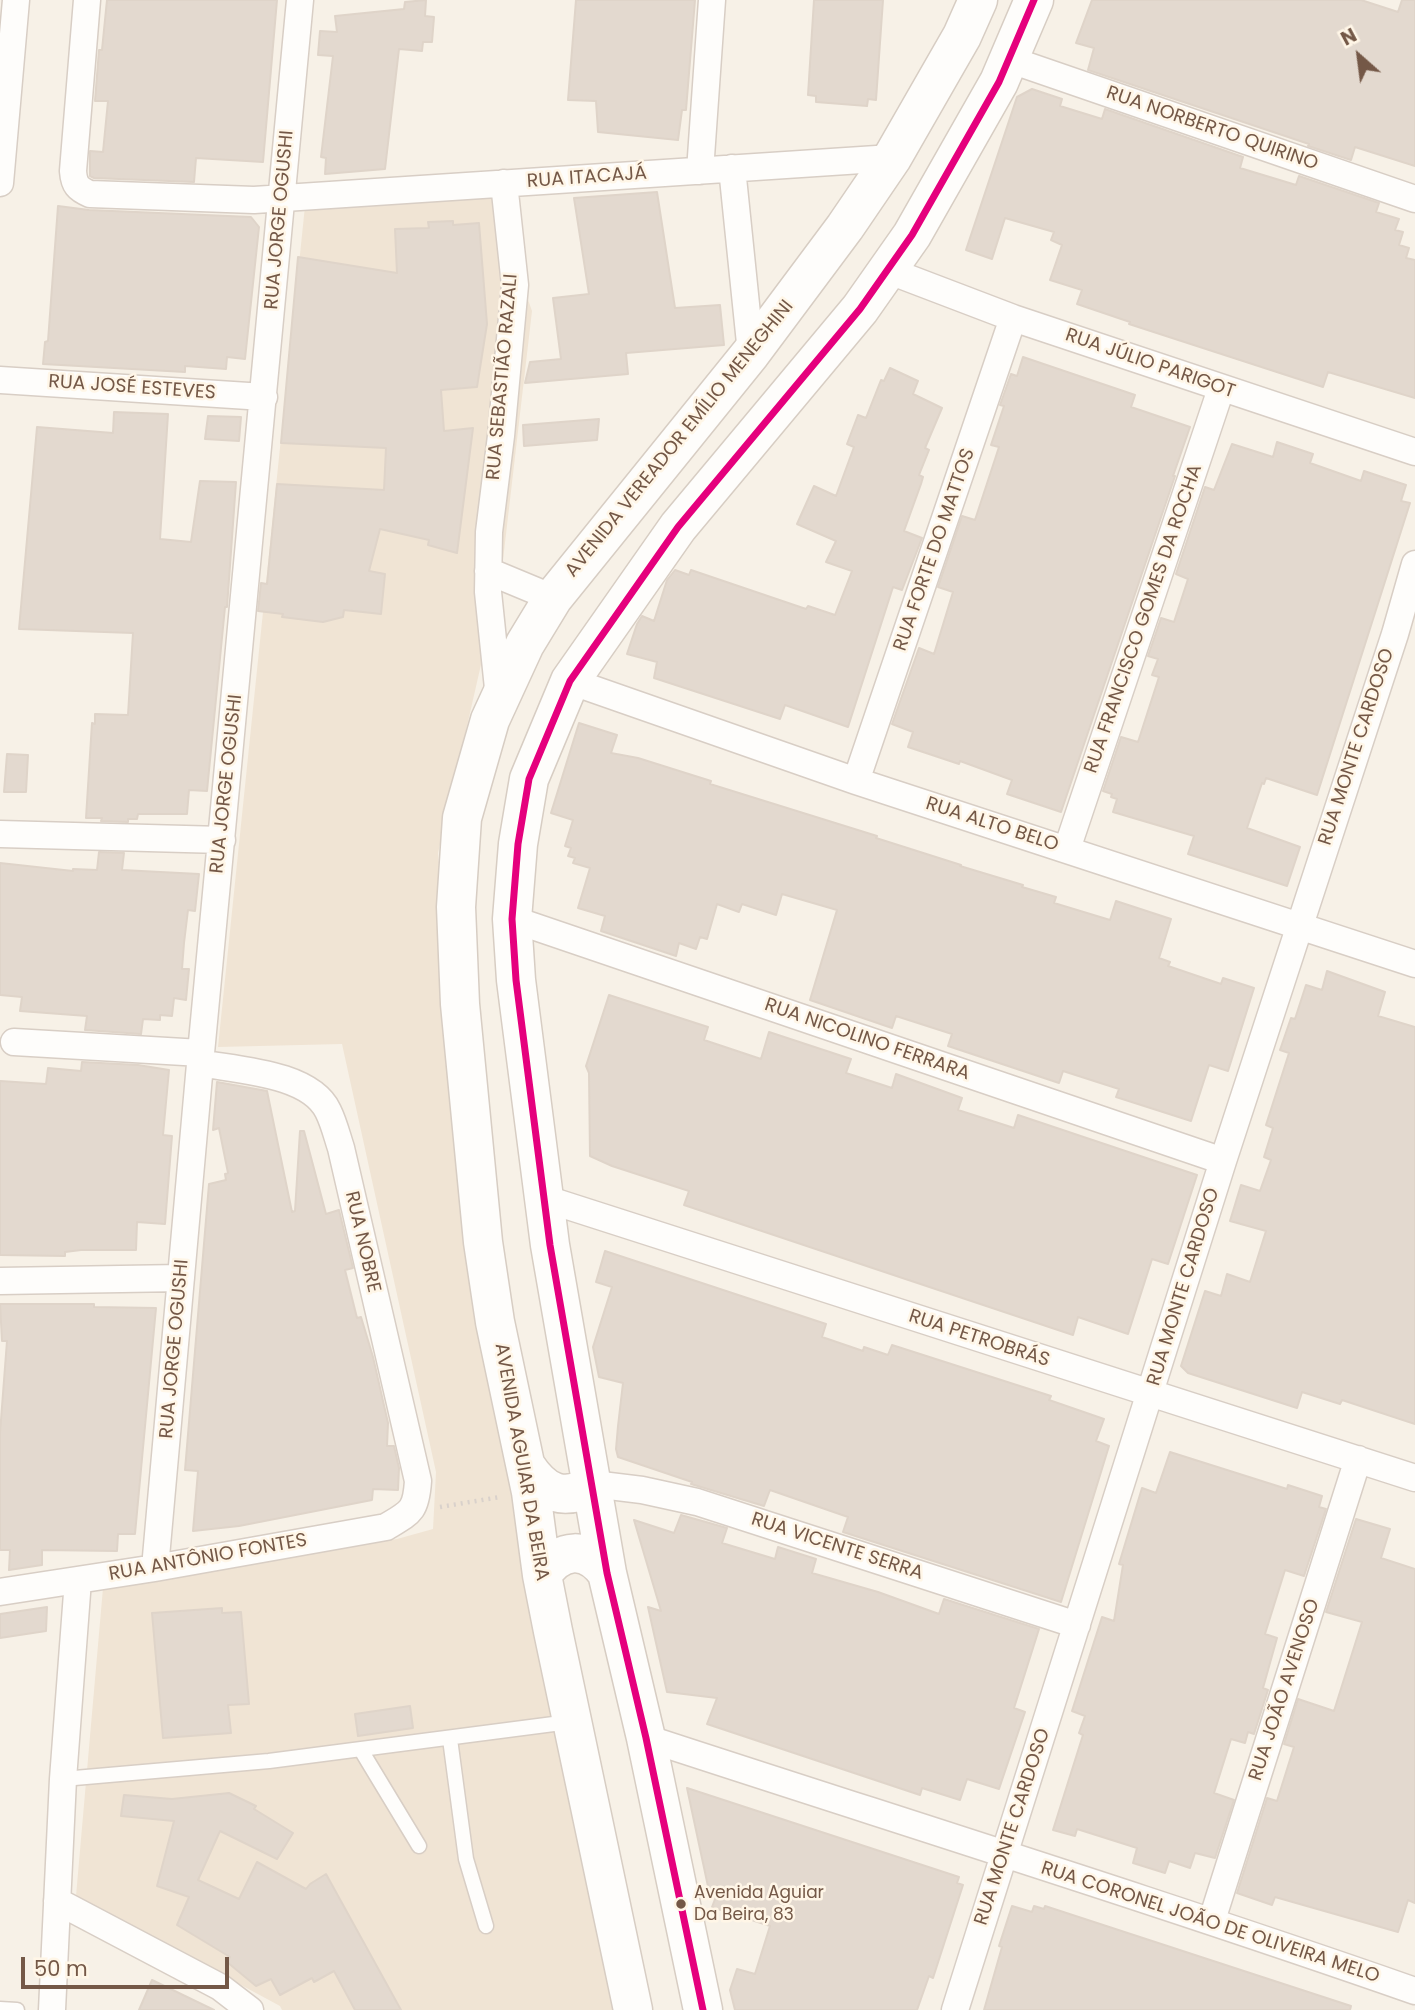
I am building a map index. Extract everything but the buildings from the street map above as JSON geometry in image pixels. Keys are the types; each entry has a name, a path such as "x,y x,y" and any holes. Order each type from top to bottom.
{"main road":[{"name":"AVENIDA VEREADOR EMÍLIO MENEGHINI","path":"456,907 462,818 490,720 525,644 552,598 751,353 845,227 892,158 961,36 978,0"},
{"path":"703,2010 646,1738 607,1573 542,1198 516,981 512,919 518,844 529,779 570,681 678,527 860,309 912,235 999,82 1034,0"},
{"name":"AVENIDA AGUIAR DA BEIRA","path":"456,907 460,1004 482,1242 495,1322 529,1479 542,1575 633,2010"},
{"path":"529,1479 556,1493 582,1491 593,1484"},
{"path":"542,1575 550,1564 561,1556 574,1553 587,1555 599,1562 607,1573"}],"street":[{"path":"0,183 16,0"},
{"name":"RUA ITACAJÁ","path":"87,0 73,171 78,189 90,194 254,200 892,158"},
{"name":"RUA JORGE OGUSHI","path":"155,1568 200,1058 300,0"},
{"path":"700,171 712,0"},
{"name":"RUA NORBERTO QUIRINO","path":"1009,60 1415,199"},
{"path":"732,168 751,353"},
{"name":"RUA SEBASTIÃO RAZALI","path":"499,700 490,629 488,571 489,532 515,285 505,183"},
{"name":"RUA JÚLIO PARIGOT","path":"887,270 1013,318 1415,452"},
{"name":"RUA FORTE DO MATTOS","path":"856,781 1013,318"},
{"name":"RUA JOSÉ ESTEVES","path":"0,380 264,397"},
{"name":"RUA FRANCISCO GOMES DA ROCHA","path":"1067,849 1221,389"},
{"path":"488,571 552,598"},
{"name":"RUA MONTE CARDOSO","path":"955,2010 1298,926 1413,579"},
{"name":"RUA ALTO BELO","path":"570,681 856,781 1415,964"},
{"path":"0,834 222,840"},
{"name":"RUA NICOLINO FERRARA","path":"512,919 1223,1161"},
{"name":"RUA NOBRE","path":"14,1042 200,1058 296,1083 316,1095 328,1110 341,1148 418,1481 417,1499 412,1512"},
{"name":"RUA PETROBRÁS","path":"542,1198 1415,1478"},
{"path":"0,1282 181,1278"},
{"name":"RUA JOÃO AVENOSO","path":"1212,1920 1358,1459"},
{"name":"RUA VICENTE SERRA","path":"593,1484 642,1490 697,1502 1077,1625"},
{"name":"RUA ANTÔNIO FONTES","path":"0,1592 376,1529 386,1527 412,1512"},
{"path":"52,2010 63,1779 78,1580"},
{"name":"RUA CORONEL JOÃO DE OLIVEIRA MELO","path":"646,1738 1212,1920 1415,1991"},
{"path":"57,1901 220,1987 250,2010"}],"lane":[{"path":"63,1779 172,1771 361,1750 572,1722"},
{"path":"450,1739 466,1859 486,1926"},
{"path":"361,1750 419,1846"},
{"path":"0,2009 17,2010"}],"path":[{"path":"412,1512 529,1479"}],"shaded area":[{"path":"491,194 532,311 501,577 438,853 461,1176 623,2010 282,2010 280,2006 76,1896 103,1588 397,1539 433,1529 436,1472 342,1044 218,1047 305,206"}],"transit line":[{"path":"703,2010 646,1738 607,1573 550,1245 516,980 512,919 518,844 529,779 570,681 678,527 860,309 912,235 999,82 1034,0"}],"place":[{"name":"Avenida Aguiar Da Beira, 83","path":"681,1904"}]}
